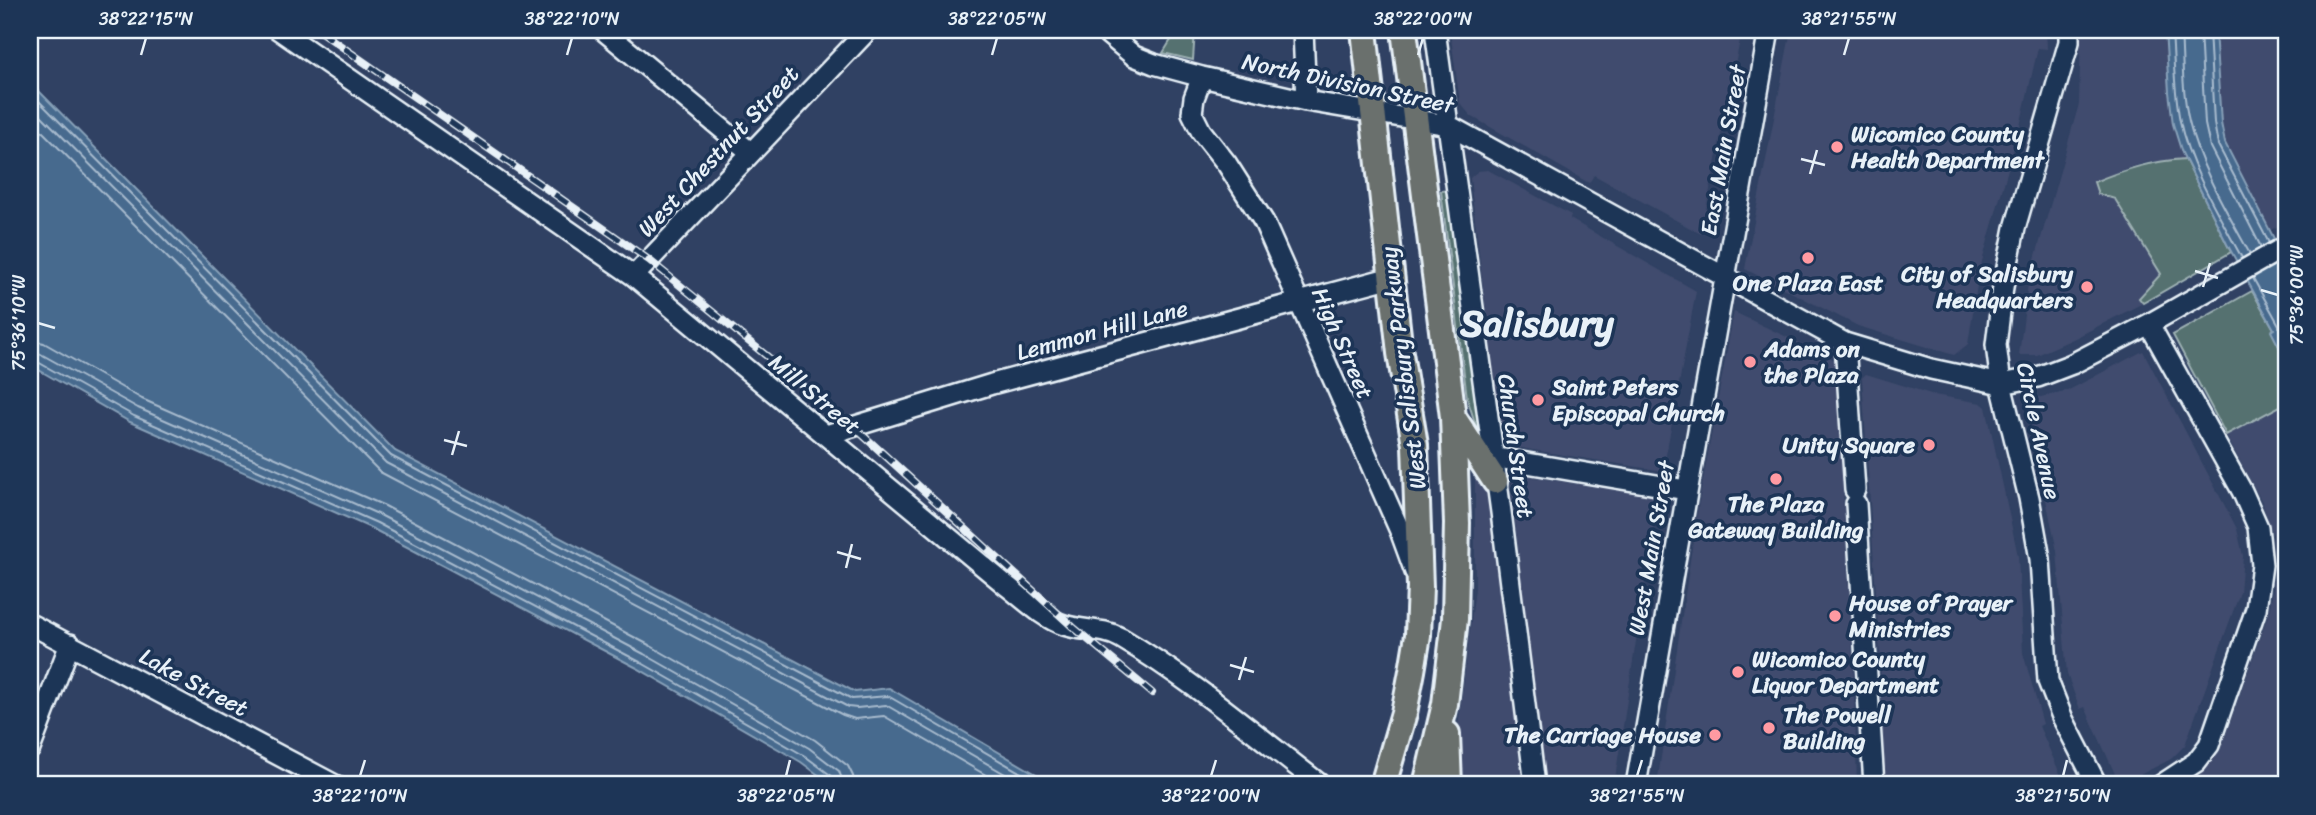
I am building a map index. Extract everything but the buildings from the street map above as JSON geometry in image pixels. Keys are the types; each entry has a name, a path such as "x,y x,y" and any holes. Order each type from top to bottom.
{"main road":[{"name":"West Salisbury Parkway","path":"1364,30 1400,353 1415,445 1420,587 1418,635 1404,713 1382,785"},
{"name":"West Salisbury Parkway","path":"1404,30 1453,416 1457,523 1455,619 1445,704 1426,785"},
{"path":"1453,416 1494,469"},
{"path":"1445,704 1449,785"}],"street":[{"name":"Mill Street","path":"279,30 634,276 1007,586 1052,620 1065,626 1111,633 1124,640 1187,682 1321,785"},
{"path":"603,30 750,152"},
{"name":"West Chestnut Street","path":"634,276 868,30"},
{"name":"North Division Street","path":"1103,30 1135,55 1154,64 1306,102 1448,125 1845,343 1931,369 2001,384"},
{"path":"1303,30 1306,102"},
{"name":"Church Street","path":"1435,30 1535,785"},
{"name":"East Main Street","path":"1726,279 1769,30"},
{"name":"Circle Avenue","path":"2069,36 2015,228 2003,287 1996,345 2001,384 2029,498 2040,559 2048,681 2063,719 2097,785"},
{"name":"High Street","path":"1202,77 1192,113 1201,131 1227,164 1264,222 1400,531 1420,587"},
{"path":"2001,384 2038,377 2072,363 2149,324 2286,246"},
{"name":"Lemmon Hill Lane","path":"826,435 992,384 1392,277"},
{"name":"West Main Street","path":"1636,785 1686,490 1726,279"},
{"path":"2149,324 2242,491 2258,527 2262,565 2256,609 2209,745 2196,762 2161,785"},
{"path":"1845,343 1874,785"},
{"path":"1494,469 1686,490"},
{"name":"Lake Street","path":"30,624 335,785"},
{"path":"30,749 70,644"}],"shaded area":[{"path":"1450,30 1742,30 1701,234 1594,175 1589,183 1471,116 1460,103"},
{"path":"1791,30 2046,30 2047,49 2038,48 2019,130 1979,272 1968,344 1954,355 1858,326 1745,269"},
{"path":"2081,30 2165,30 2173,124 2185,159 2148,162 2094,182 2098,194 2115,199 2161,274 2140,298 2143,303 2037,355 2019,355 2028,284 2079,104"},
{"path":"2215,30 2286,30 2286,223 2270,230 2225,143 2221,123"},
{"path":"1488,170 1571,215 1570,219 1696,291 1663,471 1509,446 1501,437 1470,178 1478,171"},
{"path":"1734,312 1835,360 1853,657 1857,785 1657,785 1698,507"},
{"path":"2143,351 2237,529 2243,556 2240,592 2185,745 2171,759 2120,785 2085,707 2080,709 2067,674 2057,551 2025,401 2069,390"},
{"path":"1866,374 1934,395 1981,403 1986,407 2018,556 2023,653 2043,724 2039,726 2065,785 1884,785 1880,656 1862,378"},
{"path":"2286,403 2286,785 2191,785 2220,751 2269,612 2276,571 2273,535 2262,502 2226,435"},
{"path":"1475,471 1487,489 1523,785 1455,785 1455,751 1475,589"},
{"path":"1520,475 1658,497 1614,785 1544,785 1511,485"}],"green space":[{"path":"1177,30 1195,30 1193,60 1163,53"},
{"path":"2185,159 2231,252 2143,303 2139,298 2161,274 2115,199 2098,194 2094,182 2139,166"},
{"path":"1451,190 1479,435 1467,398 1441,191"},
{"path":"2252,291 2274,329 2272,332 2286,360 2286,403 2226,435 2173,335"}],"water":[{"path":"2165,30 2215,30 2221,123 2225,143 2286,262 2286,360 2271,331 2274,329 2227,244 2182,153 2173,124"},
{"path":"30,82 395,451 855,692 889,688 1055,785 832,785 801,762 637,668 373,529 130,422 30,365"}],"railway":[{"path":"318,30 649,260 855,428 1073,627 1152,693"}],"place":[{"name":"Wicomico County Health Department","path":"1837,147"},
{"name":"One Plaza East","path":"1808,258"},
{"name":"City of Salisbury Headquarters","path":"2087,287"},
{"name":"Adams on the Plaza","path":"1750,362"},
{"name":"Saint Peters Episcopal Church","path":"1538,400"},
{"name":"Unity Square","path":"1929,445"},
{"name":"The Plaza Gateway Building","path":"1776,479"},
{"name":"House of Prayer Ministries","path":"1835,616"},
{"name":"Wicomico County Liquor Department","path":"1738,672"},
{"name":"The Powell Building","path":"1769,728"},
{"name":"The Carriage House","path":"1715,735"}],"district":[{"name":"Salisbury","path":"1537,323"}]}
